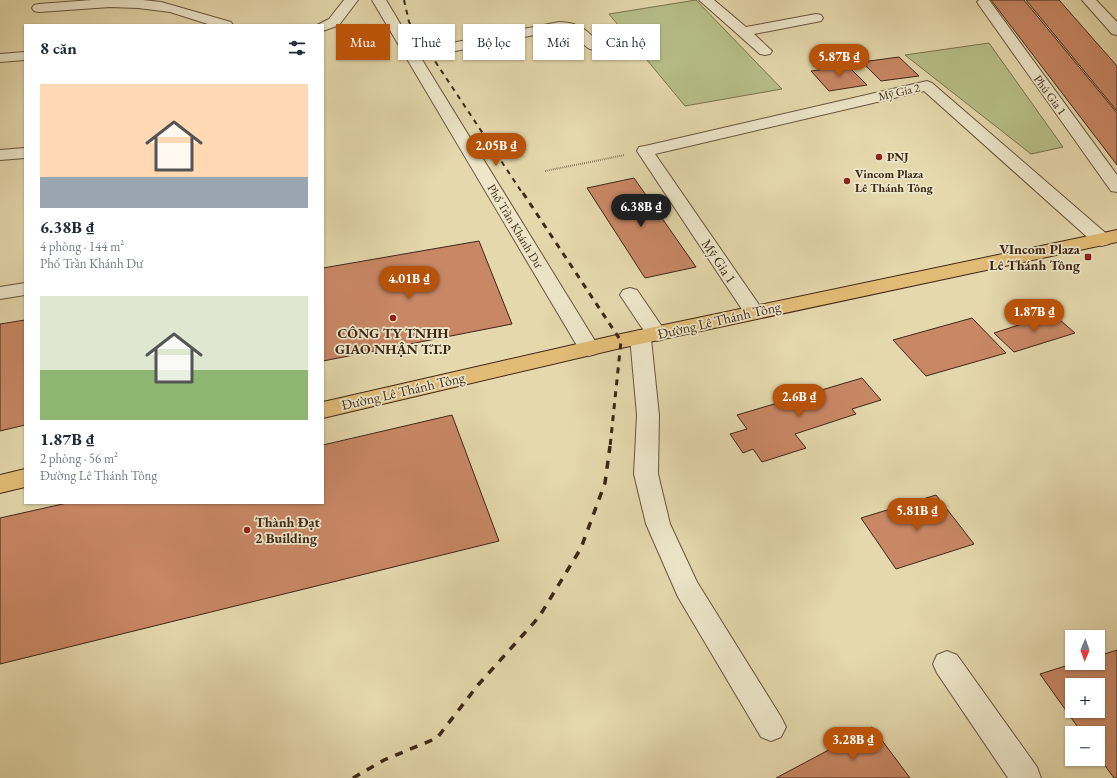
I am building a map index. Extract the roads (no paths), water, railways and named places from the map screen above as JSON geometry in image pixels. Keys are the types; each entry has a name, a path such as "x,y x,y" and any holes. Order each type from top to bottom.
{"main road":[{"name":"Đường Lê Thánh Tông","path":"324,410 754,312 1110,238"},
{"path":"0,484 24,478"}],"street":[{"path":"324,27 334,22 351,0"},
{"name":"Phố Trần Khánh Dư","path":"379,0 398,32"},
{"path":"706,0 765,51"},
{"path":"1089,0 1117,31"},
{"name":"Phú Gia 1","path":"984,2 1117,187"},
{"path":"39,8 124,3 147,4 222,24"},
{"path":"744,32 816,18"},
{"path":"455,47 559,26 573,26 592,45"},
{"path":"0,58 24,56"},
{"name":"Phố Trần Khánh Dư","path":"415,60 589,349"},
{"name":"Mỹ Gia 2","path":"645,151 927,86 1110,238"},
{"name":"Mỹ Gia 1","path":"645,151 754,312"},
{"path":"0,155 24,153"},
{"path":"0,293 24,289"},
{"path":"630,295 648,336 646,474 658,524 688,589 771,726"},
{"path":"947,664 1026,778"}],"railway":[{"path":"404,0 409,22 523,194"},
{"path":"523,193 621,341 610,447"},
{"path":"353,778 384,760 437,738 478,685 539,617 581,548 605,483 610,446"}],"place":[{"name":"PNJ","path":"879,157"},
{"name":"Vincom Plaza Lê Thánh Tông","path":"847,181"},
{"name":"VIncom Plaza Lê Thánh Tông","path":"1088,257"},
{"name":"CÔNG TY TNHH GIAO NHẬN T.T.P","path":"393,318"},
{"name":"Thành Đạt 2 Building","path":"247,530"}]}
